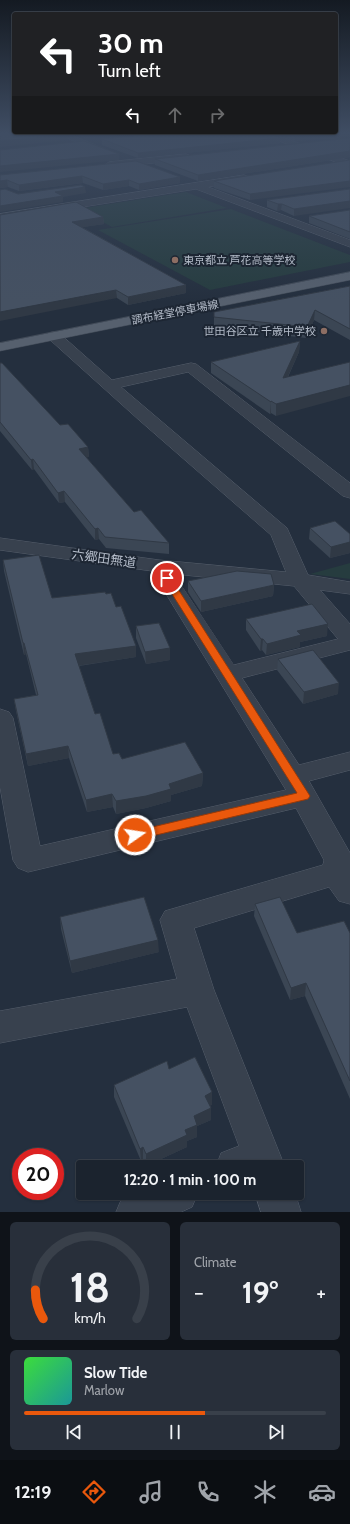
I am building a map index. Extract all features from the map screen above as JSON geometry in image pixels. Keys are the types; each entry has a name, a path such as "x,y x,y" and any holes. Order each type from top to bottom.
{"main road":[{"name":"調布経堂停車場線","path":"0,347 350,276"}],"street":[{"path":"0,217 181,189"},
{"path":"205,189 350,244"},
{"path":"95,192 113,199"},
{"path":"249,205 272,202"},
{"path":"291,221 312,218"},
{"path":"54,336 280,532 300,580 350,638"},
{"path":"109,385 192,368 350,492"},
{"path":"0,529 7,545"},
{"name":"六郷田無道","path":"7,545 159,566 300,580 350,588"},
{"path":"159,566 298,786 339,860 343,883 176,920 197,990 253,1160"},
{"path":"228,674 350,643"},
{"path":"0,718 28,860 298,786 350,761"},
{"path":"0,1027 197,990"},
{"path":"136,1212 163,1200"},
{"path":"277,1200 281,1212"}],"green space":[{"path":"186,192 227,208 112,227 78,209"},
{"path":"231,209 350,255 350,262 210,290 98,230"},
{"path":"350,563 350,579 310,574"}],"building":[{"path":"5,189 18,194 56,189 76,189 55,192 63,196 0,206 0,190"},
{"path":"235,189 292,189 250,194"},
{"path":"350,189 350,201 294,209 267,200"},
{"path":"76,202 103,217 72,222 186,285 128,297 116,290 0,312 0,215"},
{"path":"350,210 350,232 309,216"},
{"path":"350,286 350,329 315,310 307,327 214,317 214,312"},
{"path":"300,341 283,378 350,362 350,385 276,404 211,362"},
{"path":"0,363 2,363 60,425 68,424 88,447 79,449 134,512 141,510 169,543 105,537 98,528 95,529 64,491 58,493 33,459 31,460 0,422"},
{"path":"335,521 350,534 350,542 331,547 310,528"},
{"path":"39,555 52,598 105,592 106,594 111,593 116,607 121,606 136,646 75,654 95,714 100,713 113,754 119,753 122,759 185,742 203,773 169,784 171,789 146,796 116,801 112,794 86,800 68,746 26,754 14,699 38,695 23,643 3,560"},
{"path":"237,571 271,574 274,585 201,601 188,581"},
{"path":"312,604 328,624 297,631 301,635 267,644 263,639 261,639 246,619"},
{"path":"159,623 170,648 145,652 136,626"},
{"path":"313,650 339,683 304,692 278,659"},
{"path":"144,897 158,940 70,961 60,917"},
{"path":"280,897 297,933 344,921 350,933 350,1081 306,983 291,988 255,904"},
{"path":"195,1057 212,1092 205,1096 211,1108 194,1116 197,1125 185,1130 187,1135 146,1154 143,1147 140,1149 114,1085 167,1061 169,1069"}],"place":[{"name":"東京都立 芦花高等学校","path":"175,260"},
{"name":"世田谷区立 千歳中学校","path":"324,331"}],"route":[{"path":"135,835 304,796 167,578"}]}
